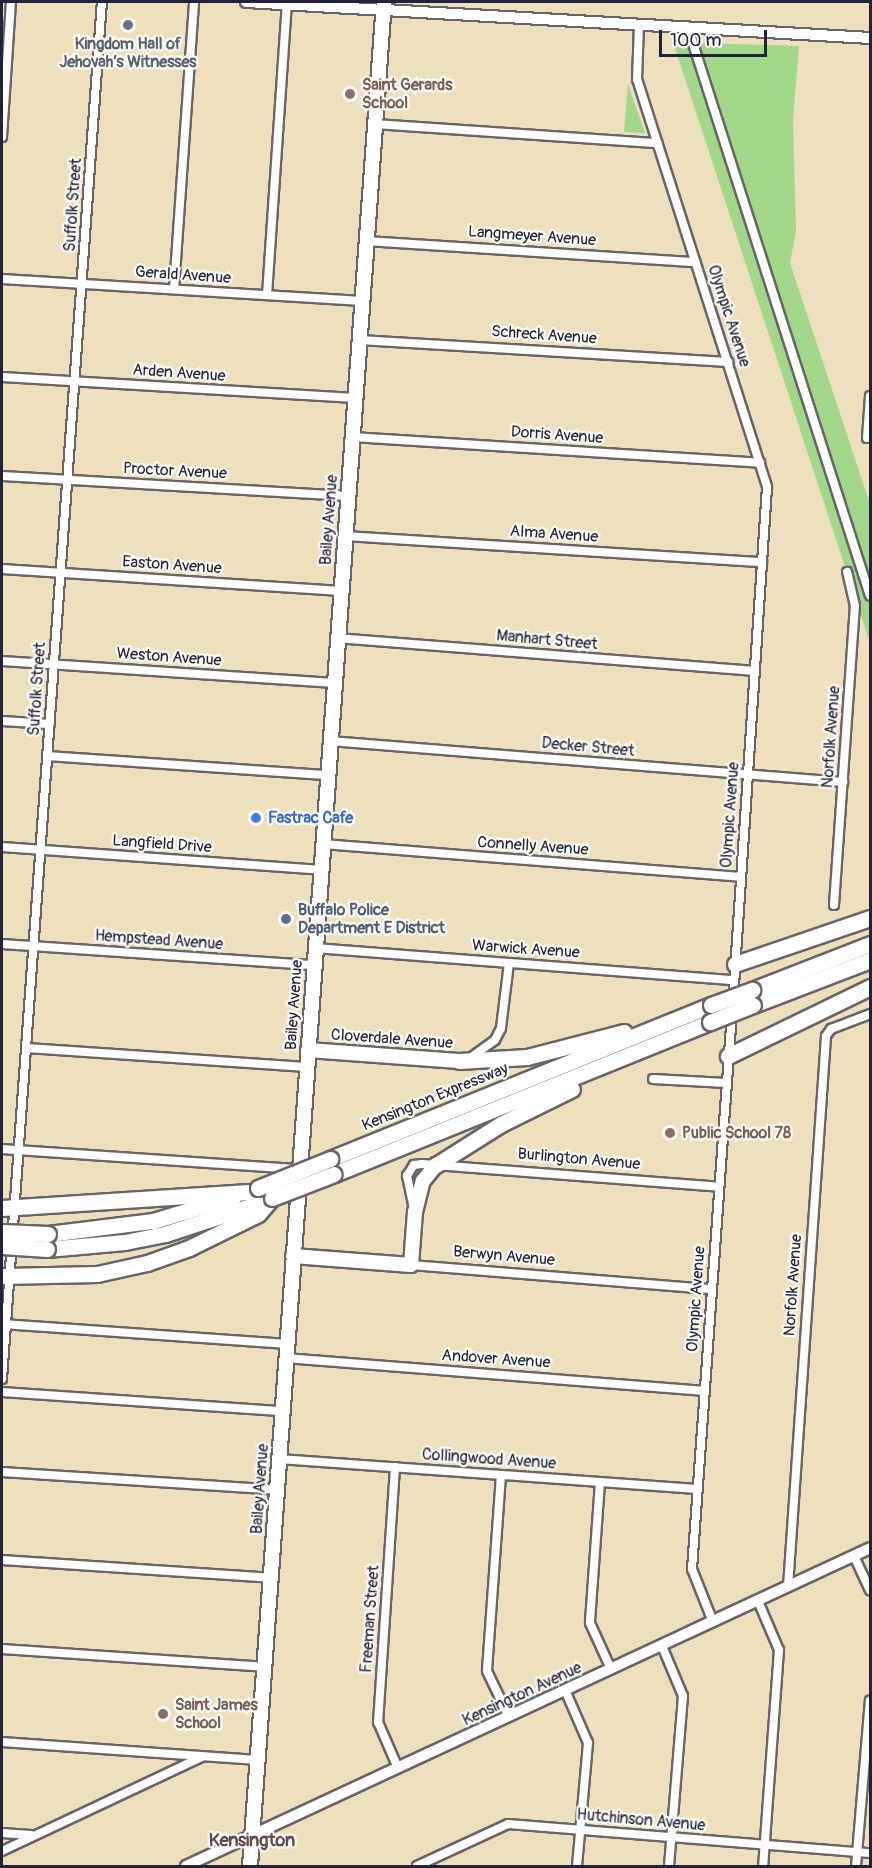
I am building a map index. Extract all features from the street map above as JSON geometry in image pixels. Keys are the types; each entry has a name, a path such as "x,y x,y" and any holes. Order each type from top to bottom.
{"highway":[{"path":"735,964 870,918"},
{"name":"Kensington Expressway","path":"254,1200 272,1198 332,1167 655,1046 710,1022 753,998 870,944"},
{"name":"Kensington Expressway","path":"2,1246 47,1241 155,1236 254,1200 711,1005 753,998 870,960"},
{"path":"728,1056 870,987"},
{"path":"459,1061 526,1057 682,1017"},
{"path":"436,1165 501,1124 655,1046"},
{"path":"8,1207 254,1200"},
{"path":"6,1276 71,1276 121,1270 189,1248 254,1200"},
{"name":"Kensington Expressway","path":"2,1232 47,1241"}],"main road":[{"name":"Bailey Avenue","path":"250,1866 383,5"},
{"name":"Cloverdale Avenue","path":"308,1050 459,1061"},
{"path":"411,1265 415,1212 423,1181 436,1165"},
{"name":"Berwyn Avenue","path":"293,1256 411,1265"}],"street":[{"path":"2,137 12,2"},
{"name":"Suffolk Street","path":"2,1379 8,1207 18,1150 27,1048 102,2"},
{"path":"174,290 194,2"},
{"path":"246,2 383,5 639,25 870,38"},
{"path":"267,295 287,3"},
{"name":"Olympic Avenue","path":"639,25 636,76 768,487 692,1573 712,1622"},
{"path":"688,28 870,596"},
{"path":"375,124 657,143"},
{"name":"Langmeyer Avenue","path":"366,241 695,262"},
{"name":"Gerald Avenue","path":"2,279 362,301"},
{"name":"Schreck Avenue","path":"359,340 728,362"},
{"name":"Arden Avenue","path":"2,377 355,398"},
{"path":"867,438 870,396"},
{"name":"Dorris Avenue","path":"352,437 760,463"},
{"name":"Proctor Avenue","path":"2,476 348,496"},
{"name":"Alma Avenue","path":"345,536 762,562"},
{"name":"Easton Avenue","path":"2,569 341,591"},
{"name":"Norfolk Avenue","path":"834,905 855,606 847,572"},
{"name":"Manhart Street","path":"338,638 755,671"},
{"name":"Weston Avenue","path":"2,662 334,683"},
{"path":"2,721 50,724"},
{"name":"Decker Street","path":"330,741 843,782"},
{"path":"48,756 327,775"},
{"name":"Connelly Avenue","path":"323,844 741,877"},
{"name":"Langfield Drive","path":"2,847 321,870"},
{"name":"Hempstead Avenue","path":"2,944 314,965"},
{"name":"Warwick Avenue","path":"315,948 734,980"},
{"name":"Cloverdale Avenue","path":"459,1061 485,1050 495,1040 505,1015 509,963"},
{"name":"Norfolk Avenue","path":"788,1587 826,1036 831,1029 870,1014"},
{"path":"27,1048 306,1067"},
{"path":"652,1079 726,1083"},
{"path":"2,1149 299,1169"},
{"name":"Burlington Avenue","path":"436,1165 719,1187"},
{"name":"Berwyn Avenue","path":"411,1265 712,1289"},
{"name":"Andover Avenue","path":"4,1324 705,1390"},
{"path":"2,1392 282,1411"},
{"name":"Collingwood Avenue","path":"279,1459 697,1488"},
{"name":"Freeman Street","path":"395,1467 378,1722 398,1768"},
{"path":"2,1472 276,1490"},
{"path":"501,1474 488,1671 509,1717"},
{"path":"600,1482 590,1623 611,1669"},
{"name":"Kensington Avenue","path":"186,1866 870,1548"},
{"path":"854,1556 870,1591"},
{"path":"2,1560 270,1578"},
{"path":"758,1601 779,1650 763,1866"},
{"path":"662,1646 683,1696 669,1866"},
{"path":"2,1649 263,1667"},
{"path":"565,1690 588,1743 577,1866"},
{"path":"856,1866 870,1701"},
{"path":"2,1742 257,1760"},
{"path":"2,1851 202,1756"},
{"name":"Hutchinson Avenue","path":"417,1866 508,1824 870,1853"},
{"path":"2,1833 34,1835"}],"green space":[{"path":"673,42 799,46 793,120 796,231 790,263 870,504 870,643"},
{"path":"628,84 645,133 624,132"}],"place":[{"name":"Kingdom Hall of Jehovah’s Witnesses","path":"128,25"},
{"name":"Saint Gerards School","path":"350,94"},
{"name":"Fastrac Cafe","path":"256,818"},
{"name":"Buffalo Police Department E District","path":"286,919"},
{"name":"Public School 78","path":"670,1133"},
{"name":"Saint James School","path":"163,1714"}],"district":[{"name":"Kensington","path":"252,1841"}]}
